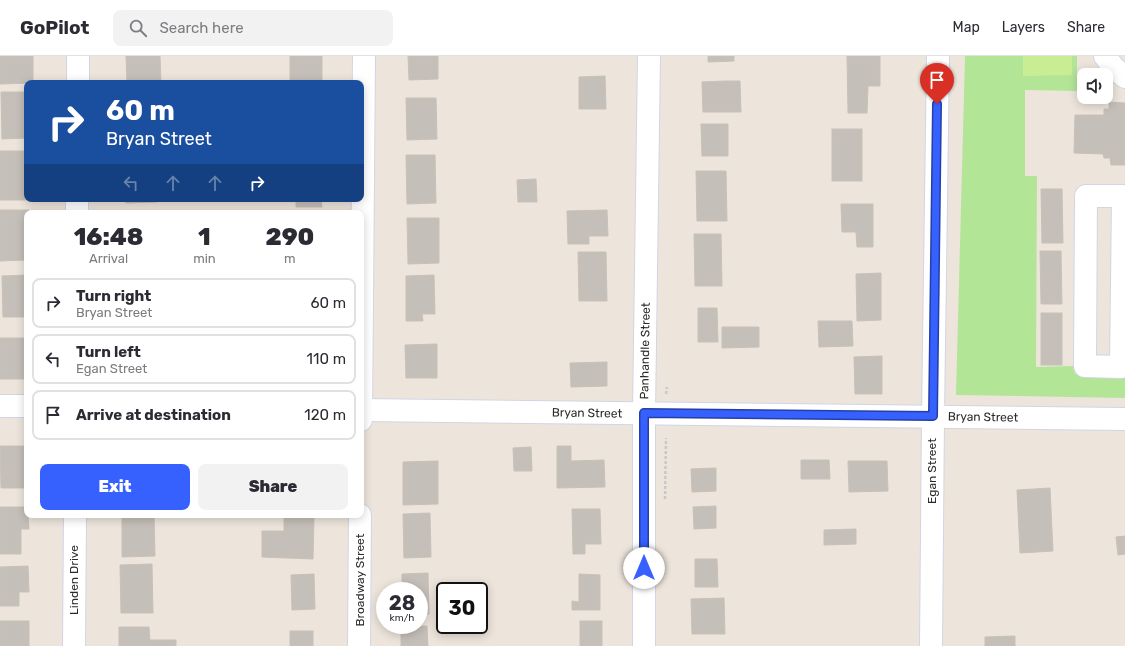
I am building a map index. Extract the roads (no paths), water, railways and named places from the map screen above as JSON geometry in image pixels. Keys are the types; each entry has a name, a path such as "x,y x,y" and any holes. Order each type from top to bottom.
{"street":[{"path":"78,56 78,80"},
{"path":"364,56 364,80"},
{"name":"Panhandle Street","path":"644,646 644,413 649,56"},
{"name":"Egan Street","path":"931,646 938,56"},
{"path":"1105,56 1113,67 1125,77"},
{"path":"1086,196 1124,196 1124,275 1121,367 1085,366 1086,196"},
{"path":"0,406 24,406"},
{"name":"Bryan Street","path":"364,410 1125,419"},
{"name":"Linden Drive","path":"74,646 75,518"},
{"name":"Broadway Street","path":"359,646 360,518"}]}
